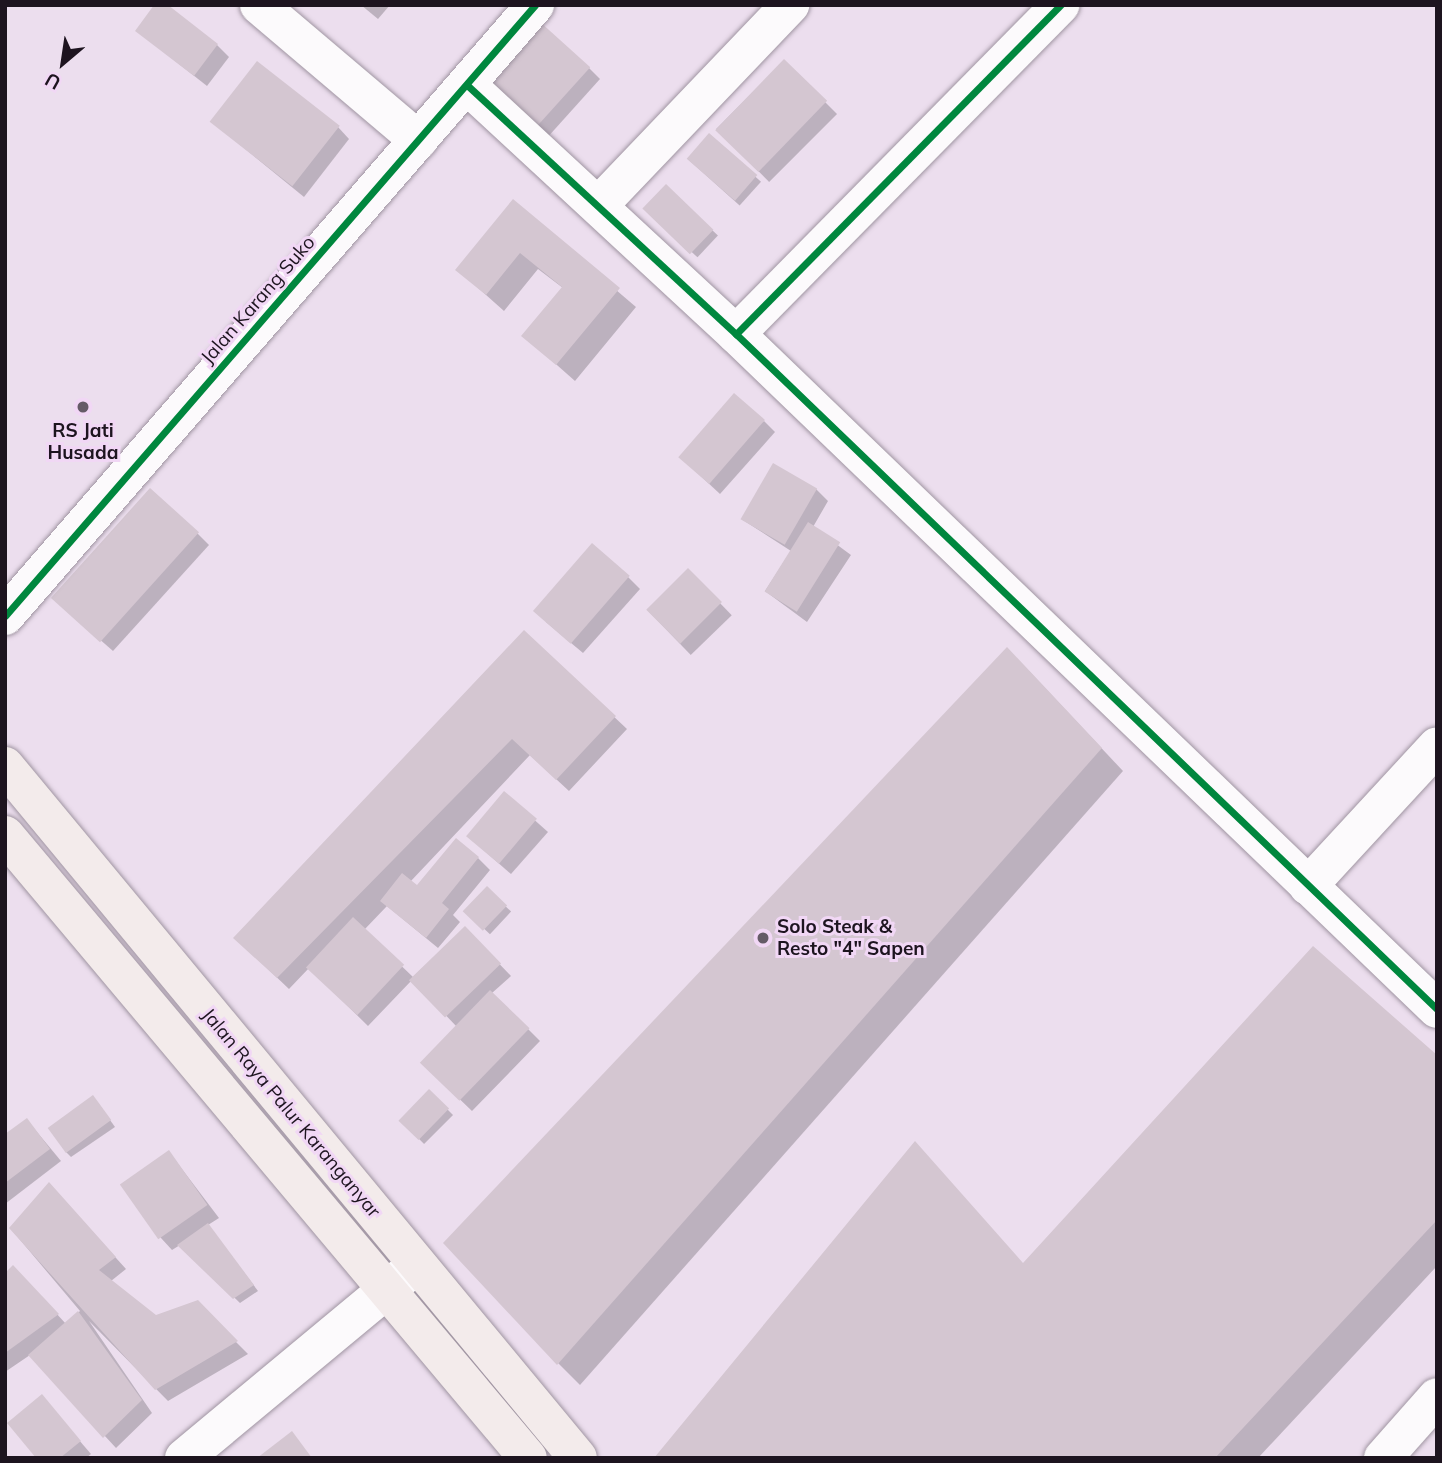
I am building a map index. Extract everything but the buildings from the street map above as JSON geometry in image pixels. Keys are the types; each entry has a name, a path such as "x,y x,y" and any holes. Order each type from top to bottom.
{"main road":[{"name":"Jalan Raya Palur Karanganyar","path":"5,766 403,1275 528,1458"},
{"name":"Jalan Raya Palur Karanganyar","path":"5,835 403,1275 578,1458"}],"street":[{"path":"259,5 418,139"},
{"name":"Jalan Karang Suko","path":"5,615 535,5"},
{"path":"599,205 790,5"},
{"path":"736,334 1060,5"},
{"path":"467,85 736,334 1437,1009"},
{"path":"1308,886 1437,746"},
{"path":"184,1458 403,1275"},
{"path":"1383,1458 1437,1397"}],"cycle path":[{"path":"5,616 535,5"},
{"path":"736,334 1060,5"},
{"path":"467,85 736,334 1437,1009"}],"place":[{"name":"RS Jati Husada","path":"83,407"},
{"name":"Solo Steak & Resto \"4\" Sapen","path":"763,938"}]}
